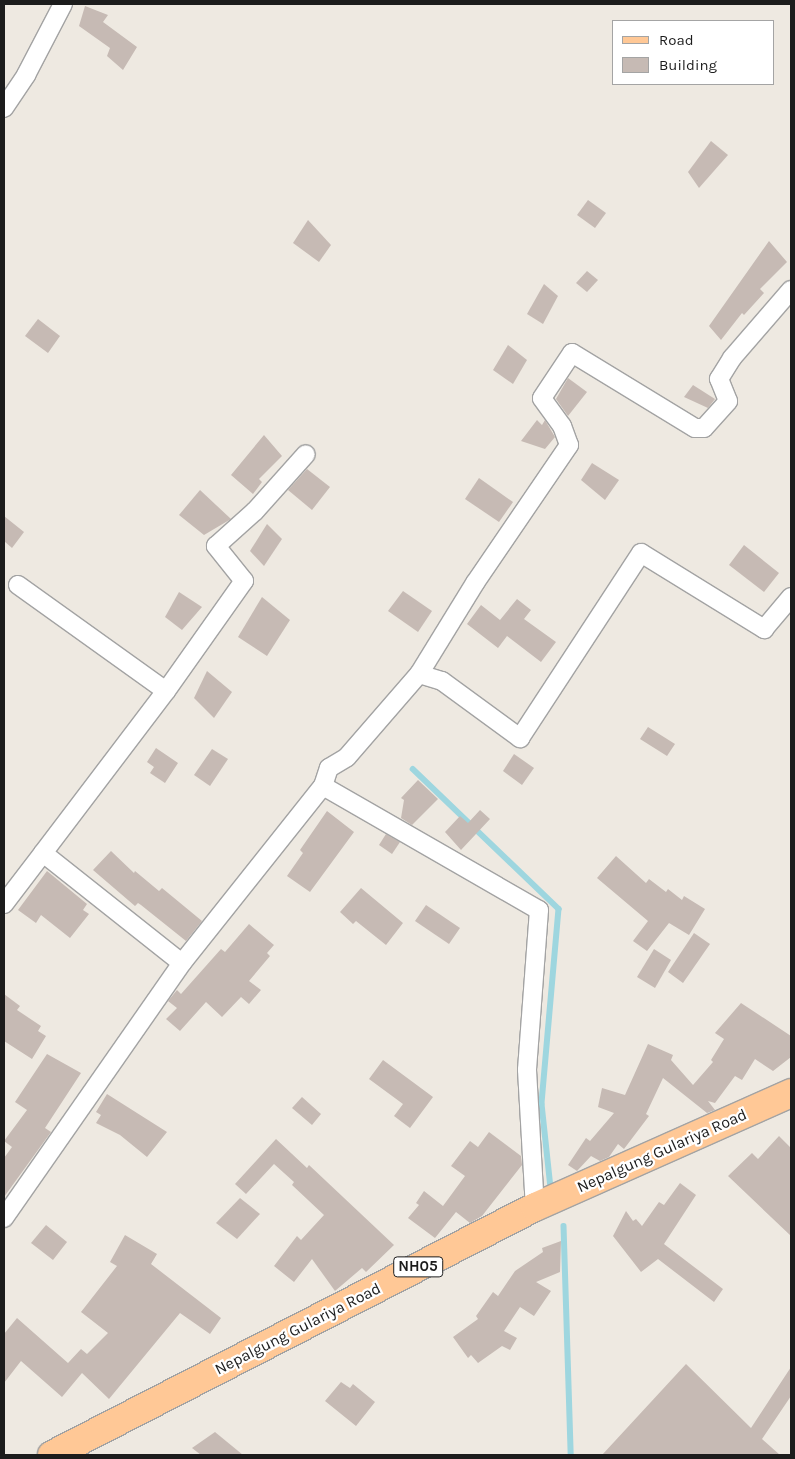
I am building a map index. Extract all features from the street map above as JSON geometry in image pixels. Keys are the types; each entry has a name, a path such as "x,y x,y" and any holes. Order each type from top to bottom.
{"main road":[{"name":"Nepalgung Gulariya Road","path":"52,1455 535,1207 791,1093"}],"street":[{"path":"4,108 26,75 63,4"},
{"path":"4,1218 182,963 323,786 329,768 347,757 419,674 480,575 569,445 562,426 542,398 572,353 695,428 704,428 728,401 719,379 732,358 791,290"},
{"path":"4,904 166,691 244,582 216,546 255,512 306,454"},
{"path":"419,674 442,681 520,738 641,553 764,630 791,597"},
{"path":"18,585 166,691"},
{"path":"323,786 539,910 527,1070 535,1207"},
{"path":"44,853 182,963"}],"building":[{"path":"85,6 108,15 103,22 137,47 123,70 107,56 110,48 79,26"},
{"path":"711,141 728,155 699,188 688,172"},
{"path":"588,200 606,213 595,228 577,215"},
{"path":"308,220 331,245 319,262 293,243"},
{"path":"769,241 787,262 760,289 764,293 744,315 742,313 721,340 709,326"},
{"path":"587,271 598,280 587,292 576,283"},
{"path":"544,284 558,296 543,324 527,314"},
{"path":"38,319 60,336 48,353 25,336"},
{"path":"508,345 527,360 513,384 493,370"},
{"path":"568,378 587,392 568,416 556,399"},
{"path":"693,385 715,399 708,408 684,397"},
{"path":"537,420 542,425 545,420 555,437 545,449 521,441"},
{"path":"264,435 282,456 259,479 262,482 253,494 231,475"},
{"path":"592,463 619,480 605,500 581,480"},
{"path":"307,469 330,487 312,510 288,490"},
{"path":"479,478 513,502 499,522 465,499"},
{"path":"200,490 231,519 204,535 179,515"},
{"path":"4,516 24,532 12,548 4,541"},
{"path":"267,524 282,539 264,566 250,551"},
{"path":"744,545 779,573 764,592 729,565"},
{"path":"403,591 432,611 418,632 388,611"},
{"path":"179,592 202,607 182,630 165,617"},
{"path":"262,597 290,620 267,656 238,637"},
{"path":"517,599 531,610 524,619 556,642 541,662 507,636 498,648 467,624 481,605 500,620"},
{"path":"207,671 232,692 214,718 194,698"},
{"path":"648,727 675,744 667,756 640,739"},
{"path":"156,748 178,763 165,783 150,773 154,767 147,762"},
{"path":"212,749 228,759 210,786 194,775"},
{"path":"514,754 534,768 522,785 503,771"},
{"path":"418,780 438,799 412,825 401,818 404,800 401,798"},
{"path":"480,810 490,819 461,850 445,832 460,816 468,823"},
{"path":"327,811 354,832 310,892 287,876 303,853 300,850"},
{"path":"386,834 400,842 392,854 379,845"},
{"path":"111,851 134,873 135,871 159,891 162,888 202,921 186,941 141,905 138,903 135,906 93,870"},
{"path":"616,856 646,883 649,879 666,892 668,889 682,900 684,896 705,909 689,935 669,923 647,951 633,941 648,921 597,878"},
{"path":"47,871 87,904 83,910 89,914 70,938 41,915 36,923 18,910"},
{"path":"361,888 403,923 386,945 356,921 353,924 340,912"},
{"path":"426,905 460,928 449,944 415,921"},
{"path":"249,924 274,945 267,953 270,956 249,981 261,990 249,1004 241,997 222,1017 206,1002 180,1031 166,1019 177,1008 168,1001 177,990 181,994 221,949 225,952"},
{"path":"694,933 710,944 683,983 668,972"},
{"path":"654,949 671,960 655,988 637,977"},
{"path":"4,994 20,1006 17,1010 41,1026 38,1031 46,1036 32,1059 4,1041"},
{"path":"741,1003 791,1036 791,1057 773,1071 755,1059 742,1080 735,1076 715,1103 708,1101 715,1110 707,1113 663,1078 646,1114 649,1116 624,1149 618,1144 609,1157 600,1161 591,1156 577,1171 568,1165 586,1138 590,1141 614,1113 598,1107 602,1088 625,1095 648,1044 673,1055 671,1060 693,1085 713,1062 711,1060 724,1039 715,1033"},
{"path":"47,1054 81,1073 45,1128 51,1132 4,1197 4,1158 12,1147 4,1141 27,1110 15,1102"},
{"path":"383,1060 433,1097 410,1128 394,1116 403,1104 369,1079"},
{"path":"107,1094 167,1132 147,1157 120,1135 96,1123 101,1115 96,1112"},
{"path":"302,1097 321,1114 312,1125 292,1108"},
{"path":"489,1132 521,1156 522,1165 482,1216 470,1223 456,1212 435,1238 408,1218 419,1205 416,1203 424,1191 443,1206 465,1176 451,1166 470,1141 478,1147"},
{"path":"779,1136 791,1148 791,1236 728,1176 752,1153 758,1159"},
{"path":"276,1139 307,1168 309,1165 394,1245 366,1272 362,1268 335,1291 312,1259 294,1282 274,1266 297,1236 301,1240 324,1215 292,1185 294,1182 274,1164 246,1194 235,1184"},
{"path":"680,1183 696,1195 664,1244 723,1289 714,1302 658,1259 641,1272 613,1236 626,1211 633,1221 636,1219 642,1226 659,1202 664,1205"},
{"path":"240,1198 260,1214 237,1239 216,1223"},
{"path":"46,1225 67,1242 53,1260 31,1243"},
{"path":"125,1235 157,1254 151,1264 221,1318 210,1334 180,1313 109,1399 82,1373 62,1397 21,1361 4,1383 4,1334 17,1318 68,1363 81,1349 87,1354 108,1333 81,1312 117,1266 110,1262"},
{"path":"561,1241 560,1272 536,1282 551,1291 534,1316 520,1307 504,1331 517,1338 510,1350 502,1346 478,1363 471,1355 468,1358 453,1337 478,1319 476,1316 493,1292 498,1296 515,1271 543,1252 542,1248"},
{"path":"686,1364 751,1428 791,1367 791,1396 762,1439 780,1455 602,1455"},
{"path":"341,1382 350,1388 353,1384 375,1402 356,1426 325,1401"},
{"path":"215,1432 243,1455 201,1455 192,1448"}],"waterway":[{"path":"413,769 559,909 542,1104 551,1188"},
{"path":"564,1226 571,1455"}]}
